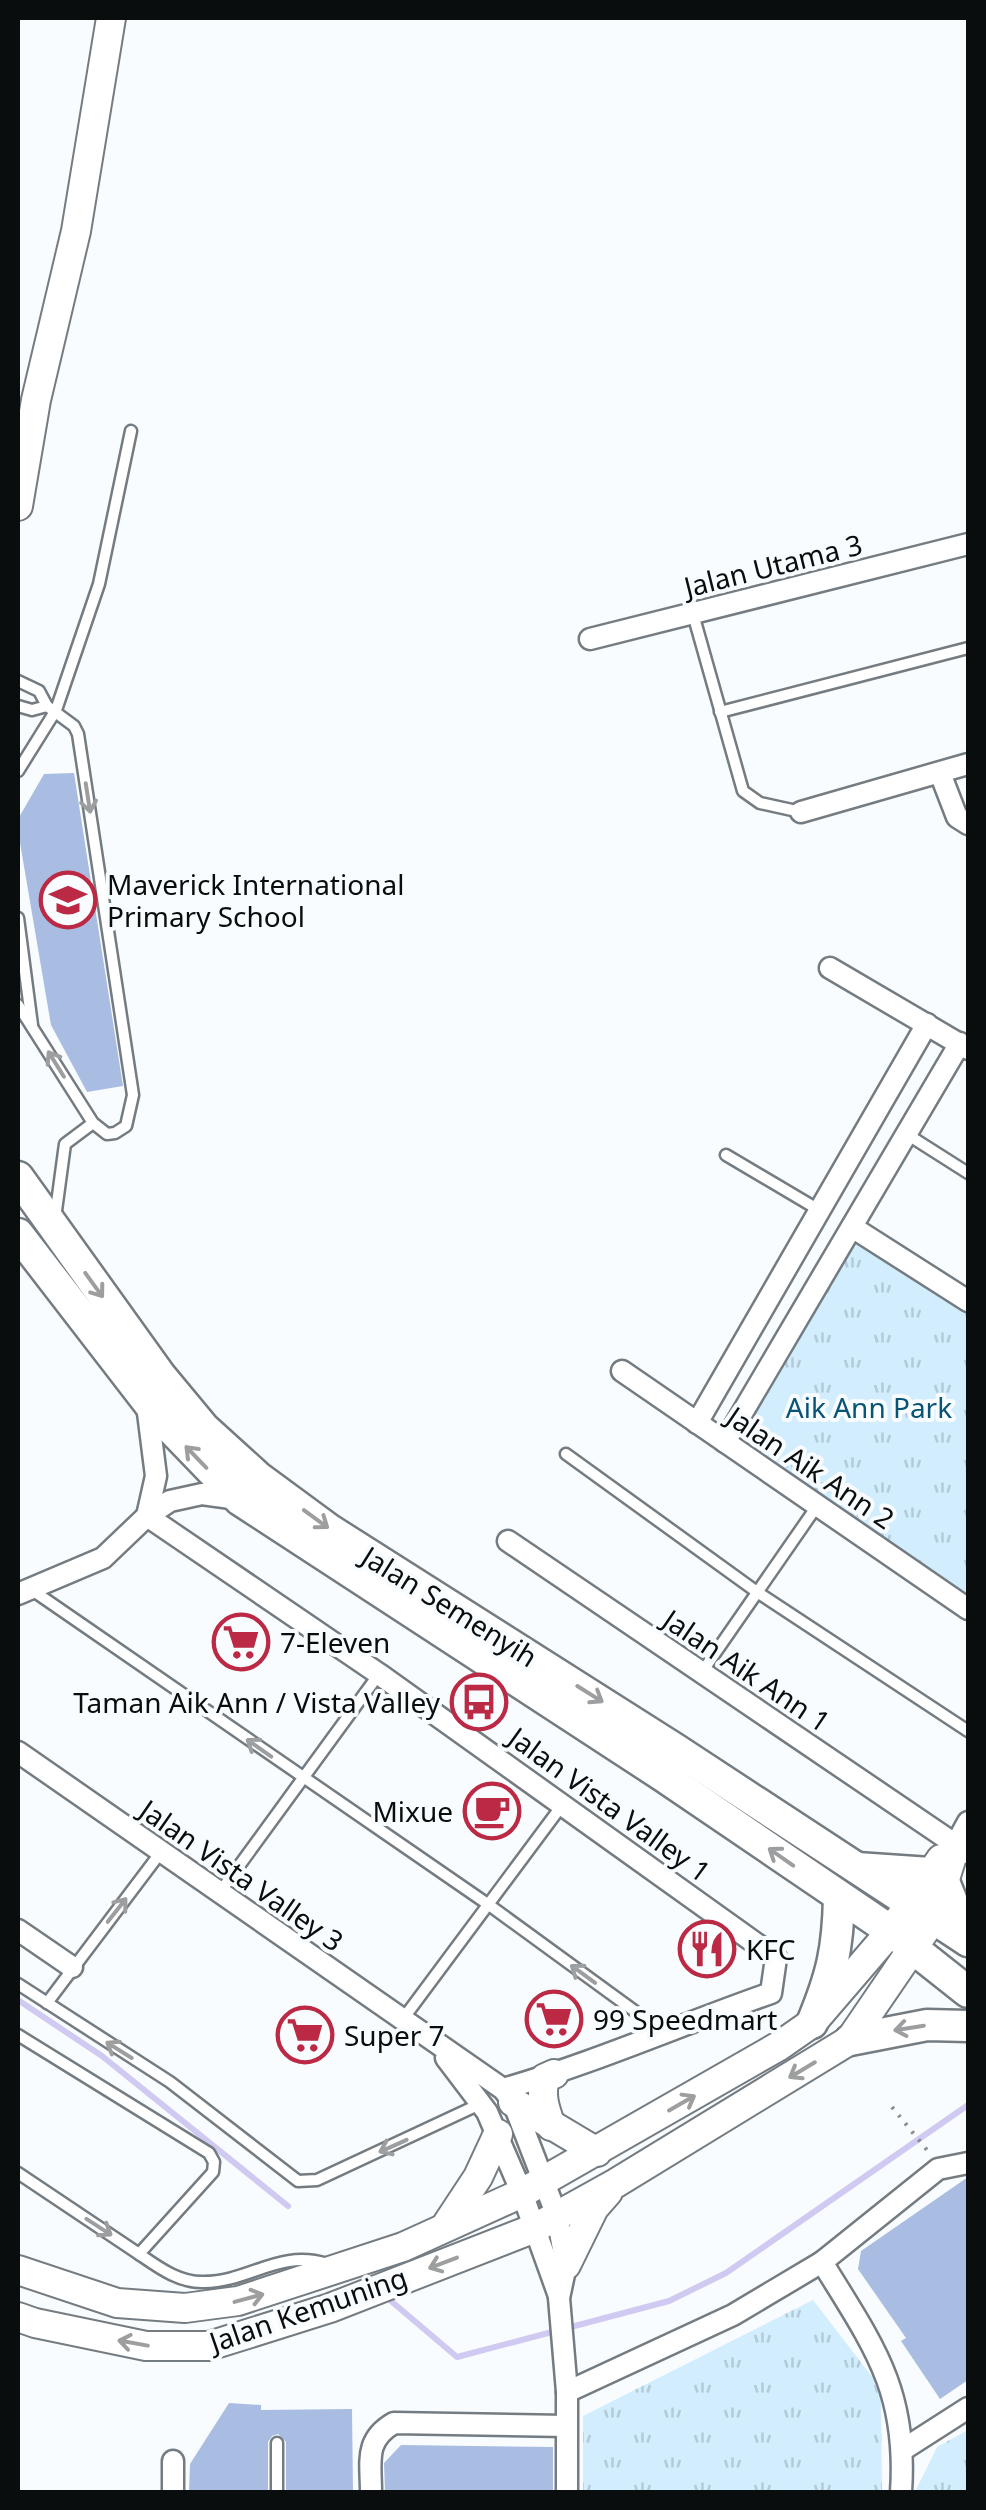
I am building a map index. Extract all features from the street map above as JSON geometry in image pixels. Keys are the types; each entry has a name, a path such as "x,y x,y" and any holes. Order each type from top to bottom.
{"main road":[{"name":"Jalan Semenyih","path":"18,1177 160,1375 204,1428 258,1477 330,1530 675,1748 968,1941"},
{"name":"Jalan Semenyih","path":"18,1234 146,1400 240,1500 663,1776 902,1940 968,1992"},
{"path":"854,1867 937,1876 968,1941"},
{"path":"812,2022 832,1974 839,1897"},
{"path":"850,2040 927,2025 968,2026"}],"street":[{"path":"18,506 36,400 76,231 111,18"},
{"name":"Jalan Utama 3","path":"590,639 968,544"},
{"path":"801,812 968,764"},
{"path":"940,773 956,817 968,824"},
{"path":"725,1442 904,1132 964,1046 830,968"},
{"path":"697,1423 926,1024"},
{"path":"852,1227 968,1302"},
{"name":"Jalan Aik Ann 2","path":"622,1372 968,1609"},
{"path":"146,1400 156,1476 147,1516"},
{"path":"24,1591 104,1558 147,1516 170,1501 202,1494 240,1500"},
{"name":"Jalan Vista Valley 1","path":"147,1516 564,1804 776,1958 771,1993 662,2031 508,2095"},
{"name":"Jalan Aik Ann 1","path":"508,1541 702,1672 964,1840"},
{"name":"Jalan Vista Valley 3","path":"18,1752 508,2095"},
{"path":"902,1940 937,1876 964,1840"},
{"path":"18,1930 72,1967"},
{"name":"Jalan Kemuning","path":"18,2270 117,2303 185,2308 238,2301 403,2247 534,2187 779,2046 812,2022 902,1940"},
{"name":"Jalan Kemuning","path":"18,2316 146,2346 208,2346 330,2308 546,2222 850,2040 902,1940"},
{"name":"Jalan Vista Valley 3","path":"434,2043 481,2104 534,2187"},
{"path":"552,2126 542,2095 545,2078 554,2074"},
{"path":"508,2095 597,2152"},
{"path":"508,2095 546,2222 566,2264"},
{"path":"446,2225 478,2177 498,2134"},
{"path":"567,2392 733,2315 822,2262 938,2170 968,2163"},
{"path":"560,2306 566,2264 594,2208 616,2183"},
{"path":"546,2222 564,2353 567,2492"},
{"path":"822,2262 879,2356 894,2398 904,2449 900,2492"},
{"path":"904,2449 968,2408"},
{"path":"371,2492 371,2446 379,2431 394,2423 566,2426"},
{"path":"173,2461 173,2492"}],"lane":[{"path":"18,772 52,708 99,584 131,430"},
{"path":"693,614 744,791 760,803 801,812"},
{"path":"720,712 968,648"},
{"path":"18,681 38,691 78,734 133,1095 126,1126 115,1134 107,1134 93,1123 18,1006"},
{"path":"18,706 32,710 52,708"},
{"path":"18,918 32,1026"},
{"path":"54,1228 65,1144 93,1123"},
{"path":"904,1132 968,1173"},
{"path":"726,1155 819,1210"},
{"path":"566,1454 757,1592 968,1732"},
{"path":"702,1672 818,1505"},
{"path":"24,1591 489,1904 662,2031"},
{"path":"220,1893 378,1674"},
{"path":"403,2020 564,1804"},
{"path":"46,2003 161,1852"},
{"path":"18,1984 170,2082 298,2181 316,2180 481,2104"},
{"path":"18,2036 208,2153 214,2162 213,2172 139,2254"},
{"path":"18,2173 168,2274 203,2282 284,2260 311,2259 341,2268"},
{"path":"277,2492 278,2443"}],"path":[{"path":"892,2108 925,2146"}],"green space":[{"name":"Aik Ann Park","path":"854,1237 968,1314 968,1596 758,1453 750,1443 744,1424"},
{"path":"813,2300 873,2378 881,2401 882,2492 583,2492 583,2416"},
{"path":"968,2430 968,2492 915,2492 937,2447"}],"building":[{"path":"74,773 123,1086 87,1092 51,1025 18,831 18,819 44,774"},
{"path":"968,2177 968,2380 940,2399 901,2341 906,2338 858,2269 861,2251"},
{"path":"229,2403 261,2405 261,2410 352,2409 353,2492 286,2492 286,2442 278,2434 268,2442 268,2492 189,2492 190,2464"},
{"path":"401,2445 553,2447 553,2492 385,2492 384,2463"}],"waterway":[{"path":"18,2000 102,2056 288,2206"},
{"path":"391,2301 457,2357 669,2301 726,2273 968,2105"}],"place":[{"name":"Maverick International Primary School","path":"68,900"},
{"name":"7-Eleven","path":"241,1642"},
{"name":"Taman Aik Ann / Vista Valley","path":"479,1702"},
{"name":"Mixue","path":"492,1811"},
{"name":"KFC","path":"707,1949"},
{"name":"99 Speedmart","path":"554,2019"},
{"name":"Super 7","path":"305,2035"}]}
